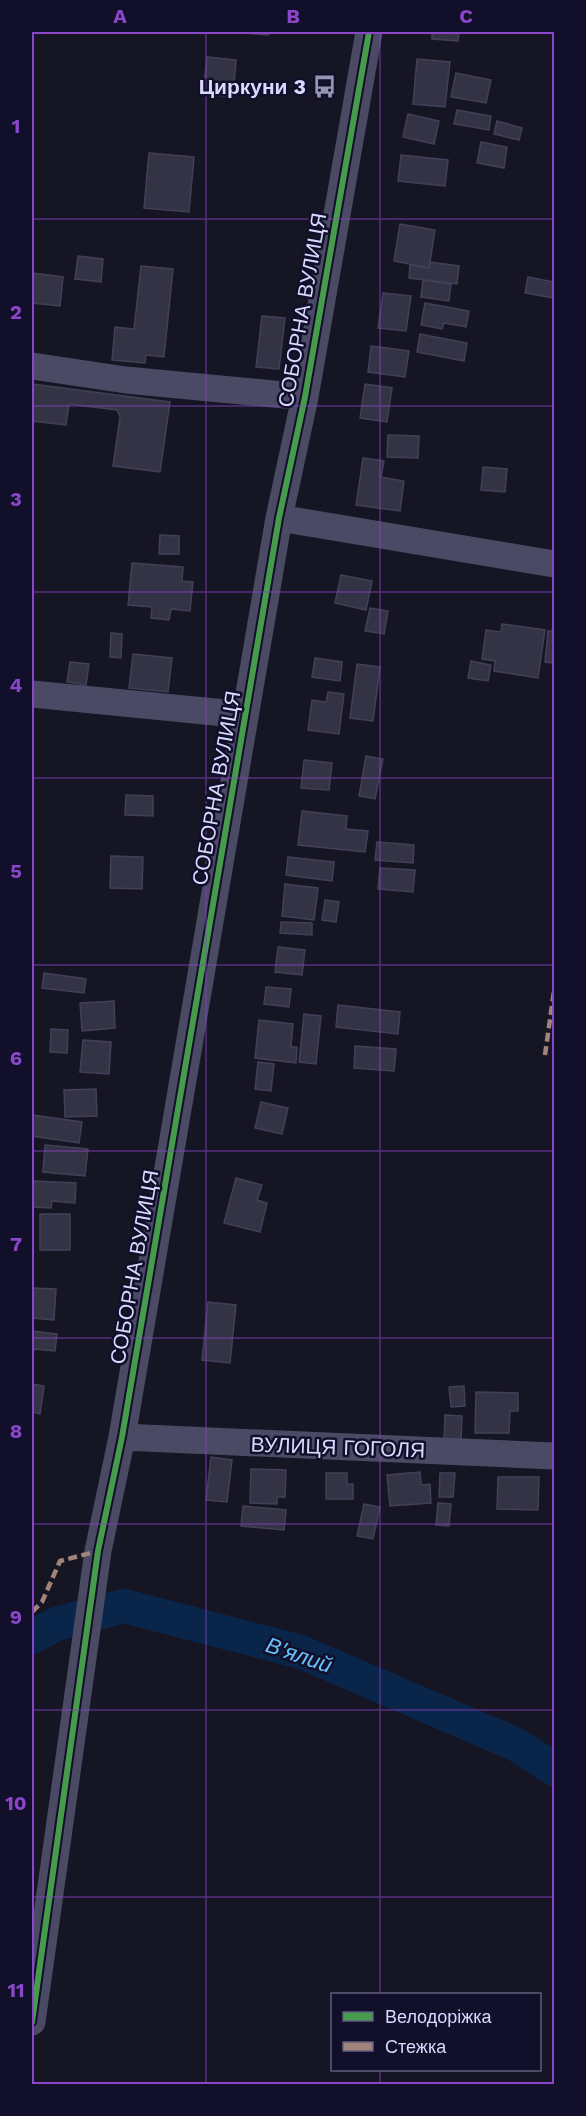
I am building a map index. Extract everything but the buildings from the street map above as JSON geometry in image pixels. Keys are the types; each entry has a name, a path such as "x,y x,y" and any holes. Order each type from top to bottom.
{"street":[{"name":"СОБОРНА ВУЛИЦЯ","path":"32,2022 98,1551 122,1437 279,518 305,397 369,32"},
{"path":"32,366 126,380 305,397"},
{"path":"279,518 555,564"},
{"path":"32,694 245,716"},
{"name":"ВУЛИЦЯ ГОГОЛЯ","path":"122,1437 555,1456"}],"waterway":[{"name":"В'ялий","path":"32,1637 56,1624 124,1606 301,1652 517,1745 554,1769"}],"marked path":[{"path":"545,1055 554,991"},
{"path":"32,1612 42,1602 60,1561 98,1551"}],"cycle path":[{"path":"32,2022 98,1551 122,1437 279,518 305,397 369,32"}],"place":[{"name":"Циркуни 3","path":"324,86"}]}
